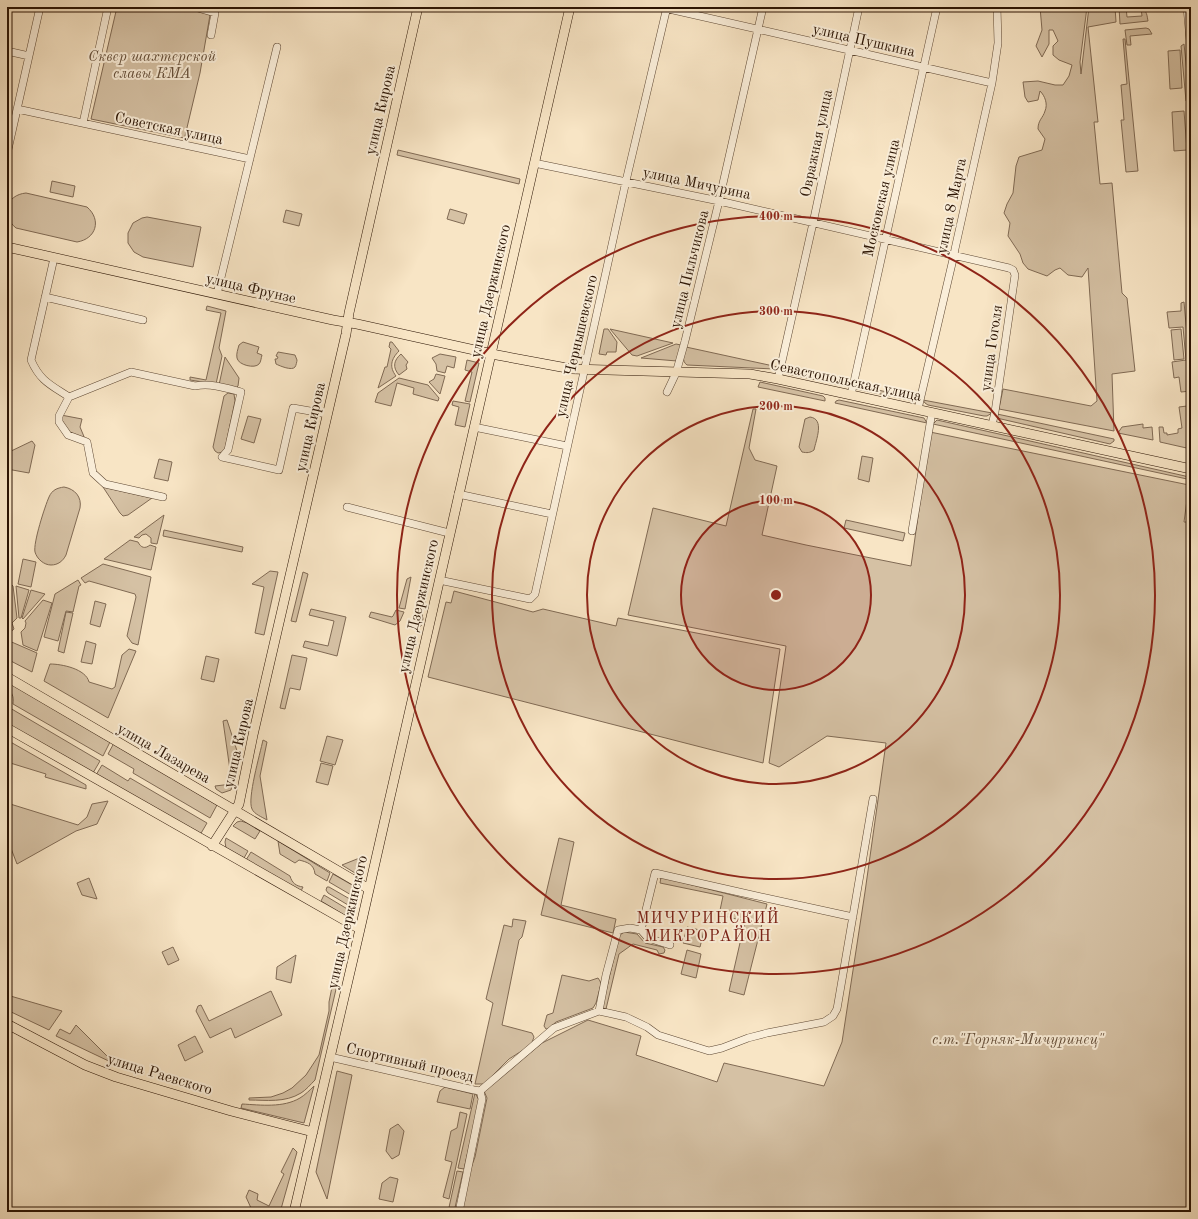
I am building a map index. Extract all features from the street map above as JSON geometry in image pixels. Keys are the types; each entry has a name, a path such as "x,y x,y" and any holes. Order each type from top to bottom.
{"main road":[{"name":"улица Кирова","path":"212,846 239,804 253,735 348,323 418,7"},
{"name":"улица Дзержинского","path":"294,1212 570,7"},
{"name":"улица Фрунзе","path":"7,247 490,354"},
{"name":"Севастопольская улица","path":"490,354 572,369 750,374 778,378 1191,469"},
{"name":"улица Лазарева","path":"7,677 369,889"},
{"path":"7,728 360,929"},
{"name":"улица Раевского","path":"7,1024 85,1065 116,1077 225,1109 313,1132"}],"street":[{"path":"7,154 40,7"},
{"path":"83,124 108,7"},
{"path":"194,7 215,12 211,35"},
{"name":"улица Пильчикова","path":"667,392 676,373 719,201 763,7"},
{"name":"Овражная улица","path":"778,378 859,7"},
{"name":"Московская улица","path":"851,395 937,7"},
{"name":"улица 8 Марта","path":"918,409 992,83 998,43 996,7"},
{"path":"1187,7 1191,52"},
{"name":"улица Пушкина","path":"665,8 992,83"},
{"name":"улица Чернышевского","path":"439,580 530,599 535,594 665,8"},
{"path":"217,294 277,47"},
{"path":"7,51 29,56"},
{"name":"Советская улица","path":"17,109 250,159"},
{"name":"улица Мичурина","path":"534,163 719,201 954,255 1009,268 1013,270 1015,275"},
{"path":"54,258 31,360 36,371 46,382 68,397"},
{"name":"улица Гоголя","path":"992,425 1015,275"},
{"path":"46,297 143,320"},
{"path":"163,497 105,484 94,473 87,442 68,435 59,422 59,416 68,397 131,372 195,386 204,384 241,392 228,450 222,457 279,470 293,408 327,414"},
{"path":"912,531 932,412"},
{"path":"474,427 567,446"},
{"path":"458,494 552,514"},
{"path":"346,507 450,533"},
{"path":"480,1091 554,1028 599,1011 626,1017 647,1027 658,1035 709,1051 767,1033 824,1022 833,1016 837,1009 874,799"},
{"path":"641,930 655,872 853,917"},
{"path":"599,1011 606,975 618,930 630,928 641,930 648,938 670,944"},
{"name":"Спортивный проезд","path":"330,1057 480,1091 482,1099 459,1212"}],"green space":[{"name":"Сквер шахтерской славы КМА","path":"117,7 191,7 210,15 200,73 184,138 91,119"},
{"path":"1040,7 1087,7 1080,62 1081,74 1089,7 1115,7 1116,22 1088,27 1098,122 1094,122 1100,184 1112,183 1122,293 1127,298 1135,371 1112,374 1114,431 999,409 1003,389 1091,406 1097,401 1088,268 1082,277 1068,275 1060,268 1047,276 1028,269 1008,236 1010,223 1004,213 1013,193 1016,166 1019,157 1042,150 1045,139 1038,129 1039,123 1046,108 1045,98 1040,91 1038,100 1028,102 1025,97 1023,82 1038,81 1055,85 1063,85 1069,76 1072,65 1059,60 1053,55 1053,46 1058,41 1053,30 1049,30 1049,44 1042,57 1036,46 1042,30"},
{"path":"1119,7 1126,7 1127,17 1142,16 1141,8 1146,13 1148,21 1120,24"},
{"path":"1149,29 1152,34 1130,36 1131,45 1127,45 1125,30"},
{"path":"1123,39 1125,39 1138,171 1126,172 1121,120 1124,120 1121,85 1127,84"},
{"path":"1184,44 1190,101 1186,101 1181,46"},
{"path":"1180,50 1182,88 1170,89 1168,51"},
{"path":"1184,111 1187,150 1174,151 1172,112"},
{"path":"398,150 520,179 519,184 397,155"},
{"path":"52,181 75,186 73,197 50,192"},
{"path":"26,193 87,207 92,212 95,228 89,237 77,242 16,228 8,217 8,206 14,197"},
{"path":"450,209 467,214 464,224 447,219"},
{"path":"286,210 302,214 299,226 283,222"},
{"path":"147,217 201,227 193,267 143,257 134,252 128,243 128,233 133,223"},
{"path":"1184,302 1191,391 1181,392 1179,377 1174,378 1172,362 1186,360 1183,327 1169,328 1167,312 1181,311 1181,303"},
{"path":"207,306 226,311 219,348 222,356 216,384 190,380 190,377 206,380 221,313 206,310"},
{"path":"604,329 608,329 617,342 616,352 607,352 606,355 599,354"},
{"path":"610,329 673,343 637,356 632,355"},
{"path":"1181,329 1184,359 1174,360 1171,330"},
{"path":"243,342 259,347 257,353 262,355 259,364 247,366 240,363 237,356 239,345"},
{"path":"390,342 392,342 399,351 394,357 392,363 392,369 396,376 378,388 385,367 387,367 391,349 389,347"},
{"path":"676,344 681,345 677,361 641,358"},
{"path":"686,347 778,367 774,369 687,365 684,361"},
{"path":"278,352 295,355 297,360 295,367 289,368 276,364 275,359 278,357 276,356"},
{"path":"401,354 408,362 406,365 407,369 399,375 395,369 395,361"},
{"path":"440,354 456,357 454,368 447,366 445,373 437,371 436,364 432,358"},
{"path":"225,357 239,378 238,386 236,388 219,385"},
{"path":"467,360 479,363 470,402 465,401 472,372 465,370"},
{"path":"784,369 851,384 846,386 788,374"},
{"path":"436,374 445,376 440,394 429,382 434,379"},
{"path":"399,378 428,385 439,398 438,401 413,394 414,388 397,383 391,406 375,402 378,393"},
{"path":"760,382 823,396 825,401 758,387"},
{"path":"855,385 919,399 915,401 856,389"},
{"path":"228,393 234,394 235,401 225,449 223,452 218,453 213,447 224,396"},
{"path":"839,400 924,418 927,423 835,403"},
{"path":"923,400 992,413 984,416 928,405"},
{"path":"453,401 470,404 465,427 455,425 459,407 452,405"},
{"path":"1187,406 1191,449 1160,442 1159,427 1163,427 1164,433 1167,433 1167,435 1178,433 1178,429 1182,428 1179,407"},
{"name":"с.т.\"Горняк-Мичуринец\"","path":"753,409 756,409 749,448 755,460 777,466 762,535 911,566 930,432 1189,485 1184,522 1191,522 1191,1212 461,1212 468,1176 475,1157 487,1098 484,1091 542,1043 588,1020 641,1036 636,1055 717,1082 724,1063 824,1086 842,1042 886,743 827,736 779,767 769,763 786,646 628,615 653,508 726,526"},
{"path":"997,414 1114,439 1114,441 1110,444 1001,419 998,418"},
{"path":"61,415 82,419 80,427 85,439 68,432 64,426"},
{"path":"248,416 261,419 254,443 241,439"},
{"path":"810,417 815,419 817,422 818,436 814,450 811,452 802,452 799,447 805,419"},
{"path":"937,420 1185,476 1187,479 933,424"},
{"path":"1143,424 1143,428 1152,427 1153,440 1118,433 1122,427"},
{"path":"32,441 35,445 29,473 7,469 7,453"},
{"path":"862,456 873,458 869,482 858,479"},
{"path":"159,459 172,462 168,481 154,478"},
{"path":"64,487 77,494 80,500 80,508 66,555 62,561 54,565 48,565 41,561 36,555 35,547 37,533 50,495 55,490"},
{"path":"103,487 152,498 128,515 123,516"},
{"path":"164,515 157,544 151,543 151,538 146,534 139,538 134,537"},
{"path":"846,520 905,533 903,541 844,528"},
{"path":"164,530 243,547 242,552 163,536"},
{"path":"130,540 138,542 140,546 143,547 150,545 156,547 151,570 104,559"},
{"path":"23,559 36,562 31,587 18,584"},
{"path":"103,564 151,577 138,645 132,643 127,636 136,597 135,594 89,581 85,583 81,578"},
{"path":"270,571 278,572 264,635 255,633 264,587 252,584"},
{"path":"303,572 308,574 296,622 291,621"},
{"path":"411,577 405,609 399,608 407,579"},
{"path":"78,580 81,585 79,586 73,612 66,611 58,641 44,637 55,594"},
{"path":"430,581 422,614 423,619 421,626 417,628 413,623 421,583"},
{"path":"12,585 17,618 12,623 14,629 7,635 7,602"},
{"path":"16,586 29,590 21,618 19,618"},
{"path":"31,590 45,594 23,619 22,618"},
{"path":"454,591 533,612 543,609 616,626 618,618 780,649 763,763 428,677 446,602 451,603"},
{"path":"43,600 52,603 37,651 23,645 21,632 25,628 25,621"},
{"path":"95,601 106,604 100,627 90,624"},
{"path":"311,609 346,617 337,656 303,647 305,641 328,646 334,621 309,615"},
{"path":"396,610 404,612 400,621 395,625 369,617 371,612 392,617"},
{"path":"66,612 73,613 64,653 58,651"},
{"path":"7,640 37,653 32,672 7,659"},
{"path":"86,641 96,644 92,664 81,662"},
{"path":"129,649 136,651 108,718 44,681 50,664 55,664 73,668 87,677 89,682 112,689 115,687 122,655"},
{"path":"292,655 307,658 300,690 290,688 285,709 280,708"},
{"path":"206,656 219,659 214,682 201,679"},
{"path":"7,681 110,742 103,756 13,704 13,697 7,687"},
{"path":"10,708 100,761 93,773 7,724 7,713"},
{"path":"227,720 239,757 231,790 222,793 216,789 215,786 232,784 223,721"},
{"path":"327,736 343,740 335,765 320,761"},
{"path":"7,740 86,785 86,789 45,777 46,774 7,762"},
{"path":"263,740 267,742 260,776 267,820 254,812 251,804 252,786"},
{"path":"114,743 217,805 210,818 133,773 134,769 108,754"},
{"path":"321,763 333,766 328,785 316,782"},
{"path":"102,765 128,781 130,778 207,823 200,835 96,775"},
{"path":"108,801 97,824 76,831 17,864 7,838 7,803 78,825 87,817 92,804"},
{"path":"241,821 260,831 255,839 233,826 237,822"},
{"path":"226,838 248,851 244,858 226,848"},
{"path":"559,838 574,842 561,905 616,919 613,933 541,915"},
{"path":"278,841 330,873 327,881 315,874 312,866 307,863 299,860 295,863 280,854"},
{"path":"251,852 290,876 295,884 303,887 301,891 246,860"},
{"path":"362,857 363,870 355,873 342,865"},
{"path":"333,874 359,889 360,892 358,899 329,882"},
{"path":"661,877 767,904 744,995 729,991 745,921 719,915 723,896 660,883"},
{"path":"89,878 97,899 82,895 77,883"},
{"path":"327,887 355,902 357,904 356,907 353,908 328,893 326,890"},
{"path":"324,895 354,913 354,915 350,917 346,916 321,901"},
{"path":"513,919 526,921 522,937 519,940 502,1025 532,1033 534,1037 531,1045 509,1059 484,1084 475,1084 493,1003 486,999 504,925 512,927"},
{"path":"687,927 704,931 700,947 683,943"},
{"path":"624,932 637,934 645,943 663,947 665,950 664,953 659,954 657,950 633,944 619,954 606,1009 602,1008 619,936"},
{"path":"173,947 179,960 168,965 162,952"},
{"path":"687,950 701,954 696,978 681,974"},
{"path":"296,955 291,983 276,979 277,967"},
{"path":"335,972 340,972 315,1080 303,1092 289,1098 282,1100 249,1100 249,1098 271,1097 283,1093 292,1088 306,1075 319,1055 329,1011 329,1002"},
{"path":"562,975 589,981 598,978 601,984 596,1003 593,1008 556,1022 546,1029 544,1026 547,1015 553,1013"},
{"path":"271,991 282,1015 235,1038 231,1028 210,1038 196,1011 198,1006 201,1005 209,1021"},
{"path":"7,995 62,1011 49,1030 7,1010"},
{"path":"76,1025 115,1064 56,1036 60,1029 70,1034"},
{"path":"195,1036 203,1052 185,1061 178,1045"},
{"path":"337,1071 352,1075 327,1199 316,1172"},
{"path":"314,1086 304,1123 241,1108 242,1104 279,1105 293,1101 306,1094"},
{"path":"445,1087 473,1094 470,1109 437,1102 440,1091"},
{"path":"475,1093 479,1103 464,1169 458,1168"},
{"path":"460,1112 467,1114 449,1199 443,1197 452,1162 445,1160 451,1131 457,1128"},
{"path":"398,1124 404,1131 399,1155 392,1159 386,1151 390,1129"},
{"path":"293,1148 297,1152 281,1209 262,1212 251,1208 246,1197 249,1190 258,1194 257,1200 269,1206 284,1174 281,1172"},
{"path":"457,1171 463,1172 454,1212 448,1212"},
{"path":"390,1177 398,1179 393,1202 379,1199 382,1183"}],"district":[{"name":"МИЧУРИНСКИЙ МИКРОРАЙОН","path":"708,926"}]}
